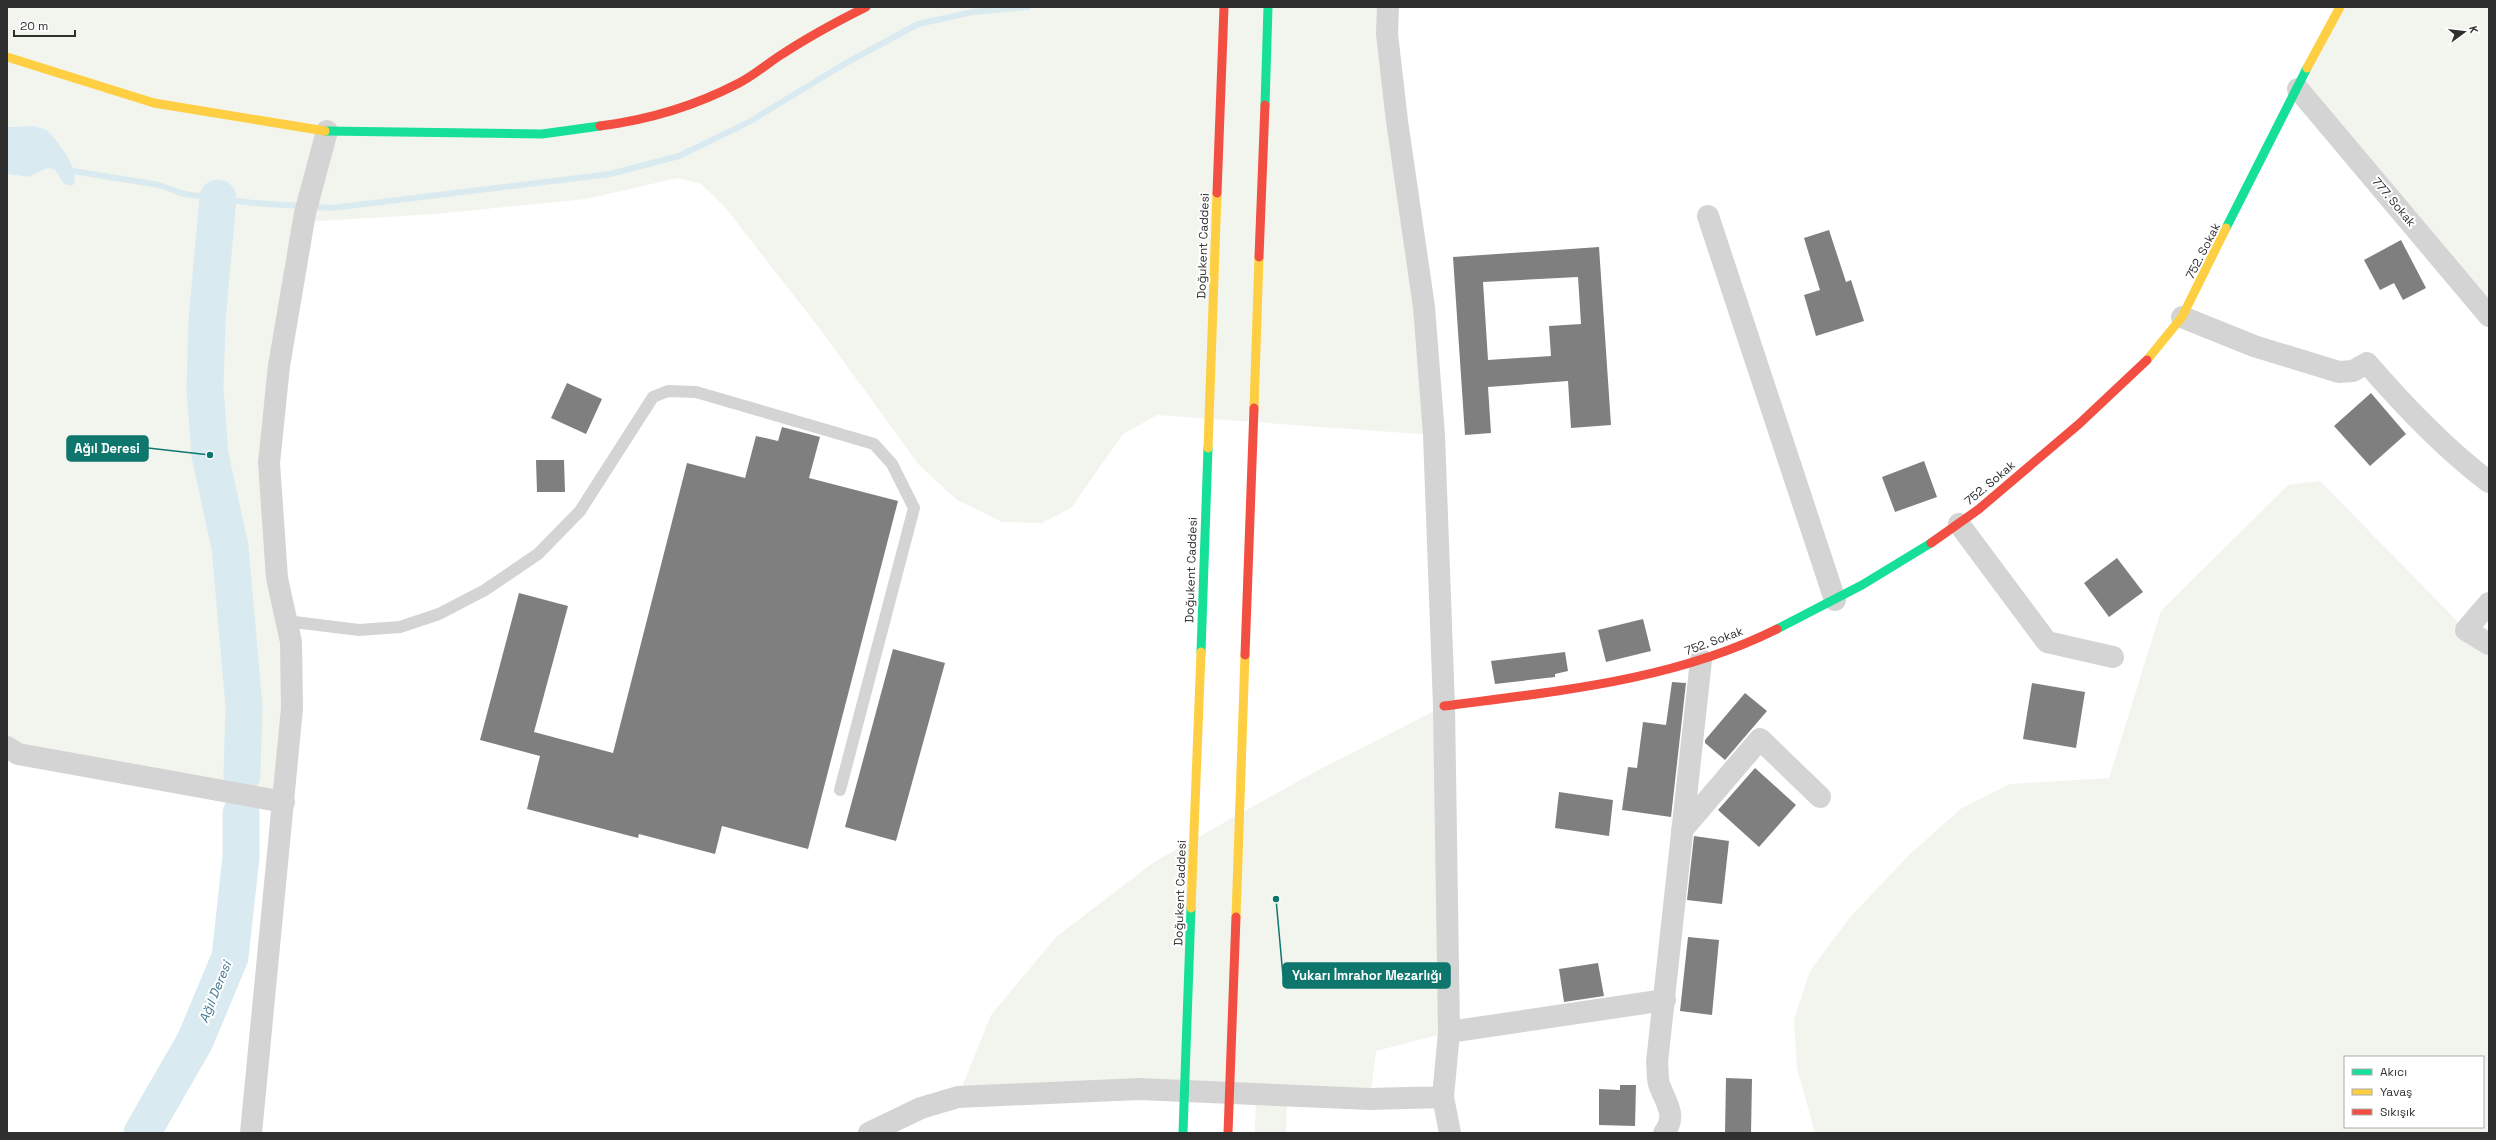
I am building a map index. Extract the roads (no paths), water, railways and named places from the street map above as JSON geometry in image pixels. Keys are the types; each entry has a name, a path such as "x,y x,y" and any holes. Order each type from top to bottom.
{"main road":[{"path":"7,57 154,103 328,130 542,134 624,123 690,104 739,83 798,44 866,7"},
{"name":"Doğukent Caddesi","path":"1183,1133 1224,7"},
{"path":"1228,1133 1268,7"},
{"name":"752. Sokak","path":"1444,706 1599,684 1701,660 1720,654 1765,635 1835,600 1897,566 1959,524 2125,384 2158,350 2182,318 2298,89 2318,45 2340,7"}],"street":[{"path":"1388,7 1387,34 1396,113 1424,307 1434,435 1444,706 1449,1032 1443,1097 1450,1133"},
{"name":"777. Sokak","path":"2298,89 2489,316"},
{"path":"251,1133 292,708 291,642 277,578 270,463 279,366 305,213 328,130"},
{"path":"1708,216 1835,600"},
{"path":"2182,318 2254,346 2339,372 2352,371 2368,364 2401,402 2469,467 2489,482"},
{"path":"1959,524 2047,642 2113,657"},
{"path":"2489,603 2466,630 2489,644"},
{"path":"1664,1133 1670,1126 1671,1118 1669,1107 1659,1083 1657,1062 1665,1000 1701,660"},
{"path":"1682,830 1760,739 1820,797"},
{"path":"7,747 18,754 284,802"},
{"path":"1449,1032 1665,1000"},
{"path":"869,1133 921,1108 958,1097 1139,1089 1370,1099 1443,1097"}],"lane":[{"path":"286,621 359,630 400,627 439,614 485,590 538,554 580,511 653,397 668,391 696,392 874,444 892,464 914,508 840,790"}],"waterway":[{"path":"73,171 159,185 184,194 253,203 332,208 610,174 679,156 749,122 846,63 918,24 973,12 1028,7"},
{"name":"Ağıl Deresi","path":"218,198 207,320 205,389 210,455 230,547 244,706 242,775"},
{"name":"Ağıl Deresi","path":"142,1133 195,1041 230,957 241,857 241,813"}],"place":[{"name":"Ağıl Deresi","path":"210,455"},
{"name":"Yukarı İmrahor Mezarlığı","path":"1276,899"}]}
